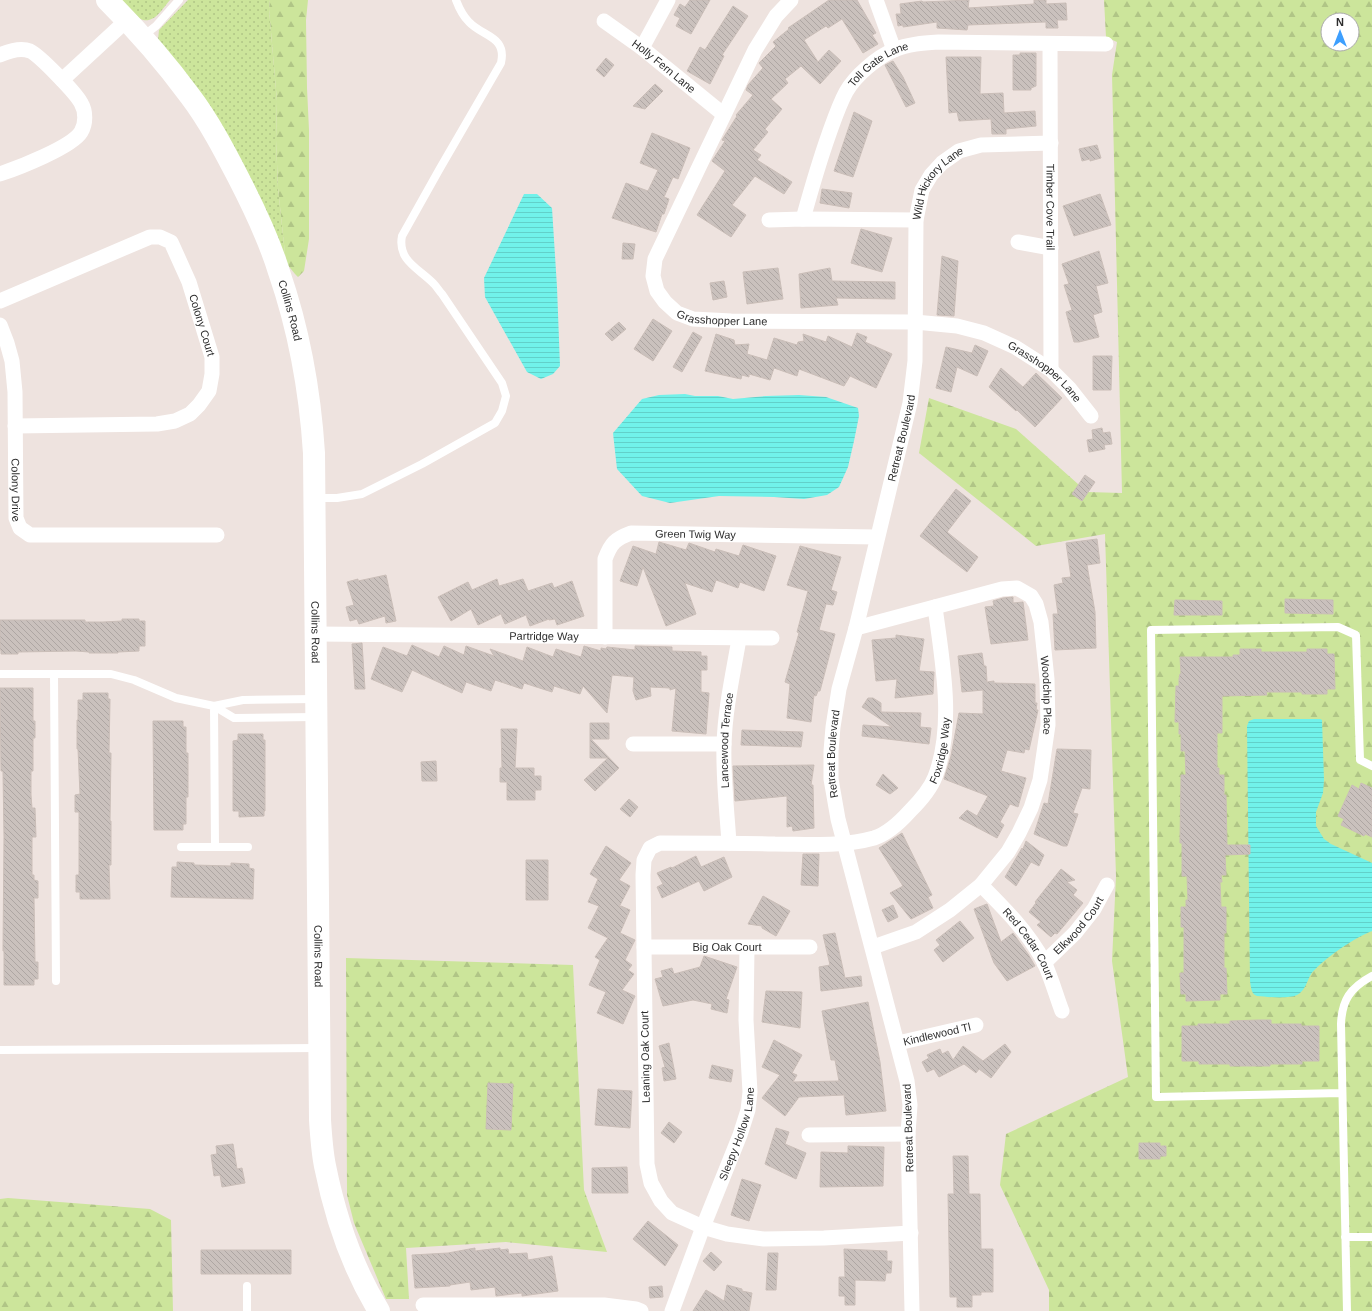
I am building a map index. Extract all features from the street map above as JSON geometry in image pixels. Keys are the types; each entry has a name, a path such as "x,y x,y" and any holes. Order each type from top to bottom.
{"street":[{"name":"Collins Road","path":"108,0 143,37 191,98 226,153 254,209 279,270 302,360 311,417 315,498 320,1120 324,1164 336,1212 352,1258 379,1311"},
{"path":"642,48 668,0"},
{"name":"Grasshopper Lane","path":"791,0 776,16 755,50 723,114 655,259 653,276 657,291 664,302 677,313 693,319 915,322 957,326 984,333 1015,347 1051,370 1070,388 1091,416"},
{"path":"876,0 894,50"},
{"path":"62,80 127,20"},
{"name":"Holly Fern Lane","path":"604,21 642,48 723,114"},
{"name":"Toll Gate Lane","path":"803,219 820,160 847,91 861,74 875,61 894,50 913,45 939,42 1106,44"},
{"name":"Timber Cove Trail","path":"1050,44 1051,370"},
{"path":"0,54 12,49 29,50 40,58 62,80 81,103 85,114 84,126 81,133 73,141 61,148 0,174"},
{"name":"Wild Hickory Lane","path":"769,220 916,220 922,190 931,175 942,163 959,151 981,145 1051,143"},
{"name":"Retreat Boulevard","path":"912,1311 908,1134 910,1105 907,1081 838,819 831,779 831,750 839,689 856,628 910,403 915,361 916,220"},
{"name":"Colony Court","path":"0,301 150,237 160,237 171,242 189,282 212,357 212,374 209,391 199,406 190,414 175,421 157,424 15,426"},
{"path":"1018,242 1051,248"},
{"name":"Colony Drive","path":"0,325 12,361 15,392 16,518 20,528 30,535 217,534"},
{"name":"Green Twig Way","path":"605,637 605,559 609,547 617,538 631,533 877,536"},
{"name":"Woodchip Place","path":"856,628 1002,589 1017,588 1031,596 1036,604 1041,622 1047,679 1048,725 1040,780 1031,808 1008,852 982,885 950,910 916,932 872,948"},
{"name":"Foxridge Way","path":"845,844 876,838 888,830 904,818 920,800 935,778 942,753 946,723 945,678 935,607"},
{"name":"Partridge Way","path":"316,634 739,639 772,638"},
{"name":"Lancewood Terrace","path":"729,843 724,771 724,744 729,696 739,639"},
{"path":"633,744 724,744"},
{"name":"Leaning Oak Court","path":"845,844 660,843 650,848 644,860 643,875 647,1164 651,1183 661,1201 672,1213 703,1227 727,1234 764,1239 824,1238 911,1233"},
{"name":"Red Cedar Court","path":"982,885 1017,921 1033,944 1044,963 1062,1011"},
{"name":"Elkwood Court","path":"1044,963 1075,933 1094,909 1107,885"},
{"name":"Big Oak Court","path":"644,947 810,947"},
{"name":"Sleepy Hollow Lane","path":"672,1311 703,1227 740,1135 748,1110 750,1092 746,1020 747,948"},
{"name":"Kindlewood Tl","path":"898,1043 976,1025"},
{"path":"809,1135 908,1134"},
{"path":"423,1305 491,1308 604,1306 636,1309 641,1311"}],"lane":[{"path":"143,37 156,26 179,0"},
{"path":"315,498 337,498 362,494 422,464 495,423 502,411 506,396 502,383 434,283 413,267 402,252 402,236 501,63 503,56 501,48 496,40 469,23 459,8 456,0"},
{"path":"1342,1093 1156,1097 1151,630 1338,627 1356,635 1360,760 1372,766"},
{"path":"0,674 111,674 134,680 176,698 214,706 234,718 316,708"},
{"path":"54,674 56,982"},
{"path":"214,706 243,700 316,708"},
{"path":"214,706 215,847"},
{"path":"182,847 248,847"},
{"path":"1347,1311 1341,1024 1345,1000 1353,990 1372,976"},
{"path":"0,1050 319,1048"},
{"path":"1345,1237 1372,1237"},
{"path":"247,1286 247,1311"}],"green space":[{"path":"121,0 170,0 161,12 154,18 145,20 140,19"},
{"path":"188,0 270,0 269,9 277,101 276,140 278,188 286,263 158,40 159,30"},
{"path":"270,0 308,0 306,20 309,130 309,239 304,271 298,277 286,263 278,188 276,140 277,101 269,9"},
{"path":"1104,0 1372,0 1372,1311 1049,1311 1049,1290 1000,1185 1006,1134 1128,1077 1112,961 1116,876 1105,534 1036,546 919,453 929,398 1016,429 1087,492 1122,493 1112,75 1117,42 1106,37"},
{"path":"346,958 573,965 584,1190 607,1252 506,1242 406,1248 409,1299 386,1299 354,1223 347,1195"},
{"path":"8,1198 150,1209 171,1220 173,1311 0,1311 0,1199"}],"water":[{"path":"524,194 537,194 552,208 560,366 553,374 541,379 527,372 485,297 484,278"},
{"path":"685,394 695,396 718,396 733,399 799,395 826,397 858,408 859,416 848,467 839,487 827,495 804,499 719,496 670,503 642,496 617,469 613,433 642,399 659,395"},
{"path":"1254,719 1322,720 1324,780 1323,793 1316,812 1316,826 1324,839 1331,844 1372,863 1372,931 1339,950 1323,962 1311,974 1302,991 1297,995 1289,997 1257,996 1252,992 1250,981 1247,726 1249,721"}],"building":[{"path":"690,0 710,0 691,34 676,26 680,18 674,15 680,4 685,7"},
{"path":"829,0 857,0 876,33 872,35 878,44 863,53 842,19 828,28 826,26 804,40 818,62 829,50 841,61 820,84 801,66 785,79 788,83 771,99 782,109 765,129 768,132 753,150 761,155 757,160 792,182 784,194 755,176 732,205 746,215 731,237 697,215 725,171 712,161 725,141 722,140 737,116 736,115 753,95 746,90 748,85 763,68 759,63 776,46 773,42 789,29 788,28"},
{"path":"969,0 968,8 1034,4 1034,0 1046,0 1046,4 1066,3 1067,20 1057,20 1058,28 1046,28 1046,22 968,25 967,30 937,28 937,22 903,27 903,25 898,26 896,14 901,14 900,4 922,1"},
{"path":"733,6 748,16 722,55 724,56 710,84 687,71 700,47 705,50"},
{"path":"1020,53 1036,53 1036,86 1031,88 1031,90 1013,90 1013,55 1020,55"},
{"path":"946,57 981,57 980,94 1003,93 1004,113 1035,111 1036,126 1006,129 1006,134 992,134 991,119 959,121 957,112 949,113"},
{"path":"606,58 614,65 604,77 596,70"},
{"path":"893,61 903,77 915,103 906,107 885,65"},
{"path":"655,84 663,91 645,109 633,106"},
{"path":"854,112 872,121 853,177 834,171"},
{"path":"652,133 690,148 678,179 673,177 664,197 669,199 656,232 612,218 626,183 648,191 658,170 640,163"},
{"path":"1097,145 1101,158 1090,161 1090,159 1082,161 1079,149"},
{"path":"822,189 852,193 849,208 820,203"},
{"path":"1100,194 1111,225 1074,236 1063,206"},
{"path":"861,229 892,238 882,272 851,263"},
{"path":"623,243 635,244 633,259 622,259"},
{"path":"1099,251 1108,283 1096,286 1102,312 1093,315 1099,337 1074,342 1066,312 1072,310 1064,285 1069,284 1062,264"},
{"path":"942,256 958,261 954,316 937,315"},
{"path":"778,268 783,299 747,304 743,272"},
{"path":"830,268 832,281 895,282 895,299 836,298 838,305 801,308 799,274"},
{"path":"724,281 727,297 713,300 710,283"},
{"path":"653,319 672,331 653,361 634,349"},
{"path":"619,322 626,329 612,341 605,334"},
{"path":"693,332 702,337 682,372 673,367"},
{"path":"857,333 867,337 865,342 892,354 876,388 850,376 844,386 799,369 797,376 774,368 770,380 749,374 749,377 742,375 741,379 705,371 716,334 734,340 735,345 749,344 747,354 767,360 774,338 797,345 798,342 804,341 803,334 826,342 828,336 852,347"},
{"path":"975,345 988,351 977,376 957,367 951,392 936,388 946,347 972,353"},
{"path":"1093,356 1112,356 1111,390 1093,390"},
{"path":"1001,368 1023,387 1036,373 1062,398 1035,427 989,387"},
{"path":"1102,428 1103,433 1110,432 1112,444 1104,445 1105,449 1089,452 1087,440 1093,439 1092,430"},
{"path":"1085,475 1095,482 1082,501 1072,494"},
{"path":"956,489 971,501 947,532 978,557 967,572 920,536"},
{"path":"1097,539 1100,563 1087,565 1095,612 1096,648 1055,650 1053,614 1058,614 1054,585 1063,583 1062,578 1071,577 1066,543"},
{"path":"659,542 686,550 689,543 715,552 716,549 739,556 743,545 776,556 764,591 740,582 738,588 716,580 712,592 685,583 696,614 666,626 643,567 637,586 620,581 633,546 656,554"},
{"path":"800,546 841,557 831,590 837,592 833,605 826,604 819,630 835,634 820,691 818,691 816,696 814,695 811,722 787,718 790,684 785,682 799,633 797,632 808,591 787,585"},
{"path":"386,575 396,621 386,623 385,616 359,624 357,619 350,621 346,607 354,605 347,582"},
{"path":"497,579 499,586 523,579 528,591 552,583 554,588 572,581 584,616 557,625 555,619 549,619 530,626 526,615 505,624 501,614 478,625 471,609 451,621 438,597 468,582 472,590"},
{"path":"1013,597 1013,603 1023,602 1028,640 991,644 985,607 994,606 993,601"},
{"path":"1285,599 1333,600 1333,614 1285,613"},
{"path":"1175,600 1222,601 1222,615 1174,615"},
{"path":"122,619 139,619 139,621 145,621 145,646 139,646 139,651 118,653 89,653 76,651 18,652 18,654 1,654 0,620 85,620 85,622 103,622 122,621"},
{"path":"896,635 924,639 919,671 934,672 933,694 895,698 897,679 876,681 872,640 896,638"},
{"path":"362,643 365,689 355,689 352,644"},
{"path":"412,645 439,657 444,646 464,655 466,646 494,656 490,649 523,661 527,647 553,657 556,649 581,657 584,646 601,651 601,648 606,649 607,647 635,650 635,646 672,647 672,651 701,652 701,656 707,656 707,670 701,670 701,692 709,693 706,734 672,731 676,688 670,690 670,688 650,687 651,696 636,700 633,691 634,677 612,675 607,713 583,686 580,694 554,686 552,692 524,683 522,689 495,680 491,691 466,682 462,693 412,670 402,692 371,679 383,647 407,656"},
{"path":"1240,649 1261,649 1261,652 1307,652 1307,649 1327,649 1327,654 1334,654 1335,689 1327,689 1327,694 1266,692 1267,695 1222,696 1222,733 1217,733 1217,768 1219,768 1219,775 1224,775 1227,845 1250,845 1250,854 1225,855 1226,875 1221,875 1221,907 1226,907 1224,968 1226,968 1227,994 1220,994 1220,1000 1186,1001 1186,994 1181,994 1180,973 1184,973 1184,927 1181,927 1181,907 1186,907 1186,900 1188,900 1187,876 1182,876 1182,843 1180,843 1181,775 1186,775 1185,751 1181,751 1179,722 1175,722 1176,686 1179,686 1181,674 1180,657 1233,657 1233,655 1240,655"},
{"path":"982,653 984,666 986,666 987,682 994,681 994,683 1035,684 1035,703 1037,703 1036,710 1038,710 1029,750 1025,749 1024,753 1007,750 1001,771 1026,778 1018,807 1010,804 1000,822 1004,825 997,838 959,818 967,810 977,816 988,796 944,779 951,756 959,713 983,714 983,690 962,692 958,656"},
{"path":"0,688 33,688 33,721 35,721 35,738 33,738 31,795 32,808 35,808 36,837 32,837 32,875 34,875 34,880 38,881 38,898 34,898 35,962 38,962 38,979 34,979 34,985 4,985 4,837 3,771 1,771"},
{"path":"83,693 108,693 108,699 110,699 110,899 80,899 80,892 76,892 76,875 79,875 79,812 75,812 75,795 80,794 77,720 78,700 83,700"},
{"path":"868,698 873,698 881,703 881,712 921,713 920,727 931,728 929,744 862,736 863,725 892,727 862,707"},
{"path":"153,721 183,721 183,727 186,727 186,753 188,753 188,797 186,797 186,824 183,824 183,830 154,830"},
{"path":"590,723 609,723 609,739 591,739 619,768 595,791 584,780 608,758 590,758"},
{"path":"501,729 517,729 515,768 534,768 534,776 541,776 541,790 535,790 535,800 507,800 507,782 500,782 500,768 502,768"},
{"path":"742,730 803,732 801,747 741,745"},
{"path":"238,734 263,734 263,740 265,740 264,816 239,817 239,811 233,811 233,741 238,740"},
{"path":"1057,749 1091,750 1090,789 1082,788 1073,813 1078,814 1067,846 1063,846 1034,834 1044,803 1048,804"},
{"path":"436,761 437,781 422,781 421,762"},
{"path":"814,765 811,785 813,785 814,828 793,831 792,826 787,827 787,796 735,801 733,766"},
{"path":"883,774 898,788 890,794 876,785"},
{"path":"1361,783 1372,788 1372,837 1365,834 1364,836 1341,825 1344,819 1338,816 1352,785 1359,789"},
{"path":"629,799 638,807 630,817 620,809"},
{"path":"902,833 932,895 928,897 933,908 911,919 890,893 903,886 879,848"},
{"path":"1026,841 1044,855 1039,866 1031,862 1016,886 1005,877 1022,848 1023,849"},
{"path":"606,846 631,863 619,880 630,886 619,907 621,906 630,910 620,933 635,940 625,960 632,965 628,970 634,974 622,990 635,996 623,1024 597,1013 606,992 589,985 600,960 595,957 608,938 588,928 599,906 588,902 598,879 590,874"},
{"path":"803,854 819,854 818,886 801,885"},
{"path":"696,856 701,867 724,857 732,877 704,891 699,881 662,898 657,887 663,884 657,873 671,867 672,868"},
{"path":"526,860 548,860 548,900 526,900"},
{"path":"177,862 194,863 194,865 231,866 231,863 249,864 249,868 254,869 253,899 171,897 172,867 177,867"},
{"path":"1061,869 1075,880 1067,882 1077,890 1073,895 1083,903 1057,934 1055,933 1051,937 1037,925 1041,922 1029,912"},
{"path":"763,896 790,911 776,936 762,928 762,926 748,924"},
{"path":"987,904 1001,942 1013,933 1035,966 1007,981 994,963 974,909"},
{"path":"893,905 898,917 888,922 882,910"},
{"path":"960,921 974,938 943,962 934,950 940,945 936,940"},
{"path":"835,933 845,978 861,976 862,986 821,991 819,967 830,965 823,935"},
{"path":"704,956 737,967 726,999 729,1000 727,1013 711,1009 712,1004 693,1000 663,1006 655,979 663,977 661,971 672,968 674,974 700,967"},
{"path":"766,991 802,992 800,1028 762,1022"},
{"path":"868,1002 880,1062 886,1111 846,1115 844,1095 799,1097 785,1116 762,1098 780,1075 762,1067 774,1040 802,1055 792,1073 797,1075 793,1082 839,1081 835,1060 831,1060 822,1011"},
{"path":"1271,1020 1271,1024 1301,1024 1301,1026 1319,1026 1319,1061 1302,1061 1302,1064 1270,1064 1270,1066 1230,1066 1230,1064 1199,1064 1199,1061 1182,1061 1182,1026 1198,1026 1198,1024 1230,1024 1230,1021"},
{"path":"669,1043 676,1079 664,1081 662,1068 665,1067 659,1046"},
{"path":"1005,1044 1011,1052 991,1078 979,1069 976,1073 964,1064 939,1077 934,1069 927,1072 922,1062 929,1058 927,1055 940,1049 942,1054 948,1051 953,1060 963,1046 983,1061"},
{"path":"712,1065 733,1070 731,1082 709,1078"},
{"path":"488,1083 513,1084 511,1130 486,1129"},
{"path":"598,1089 632,1091 630,1128 595,1125"},
{"path":"669,1122 682,1132 674,1143 661,1133"},
{"path":"776,1128 789,1132 785,1144 806,1153 796,1179 765,1164"},
{"path":"1139,1143 1160,1143 1160,1146 1166,1146 1166,1156 1160,1156 1160,1159 1139,1159"},
{"path":"233,1144 237,1169 242,1168 245,1183 222,1187 220,1175 214,1176 211,1155 217,1154 216,1146"},
{"path":"848,1146 884,1147 883,1186 820,1187 821,1152 848,1153"},
{"path":"953,1156 968,1156 969,1194 980,1194 981,1249 993,1249 993,1292 981,1292 981,1295 972,1295 972,1307 957,1307 957,1297 950,1297 948,1194 954,1194"},
{"path":"627,1167 628,1193 592,1193 592,1168"},
{"path":"742,1179 761,1185 749,1221 731,1215"},
{"path":"648,1221 678,1245 665,1266 633,1239"},
{"path":"475,1248 475,1251 500,1248 500,1250 508,1249 509,1254 527,1253 528,1260 552,1256 558,1291 522,1296 522,1293 496,1296 495,1287 471,1290 470,1282 450,1286 415,1288 412,1255 448,1253"},
{"path":"844,1249 887,1251 887,1261 892,1261 891,1273 886,1273 885,1281 855,1280 855,1305 845,1305 845,1296 839,1296 839,1277 845,1277"},
{"path":"201,1250 291,1250 291,1274 201,1274"},
{"path":"711,1252 722,1262 714,1271 703,1261"},
{"path":"768,1253 778,1253 776,1290 766,1290"},
{"path":"727,1285 752,1293 749,1311 693,1311 706,1290 724,1301"},
{"path":"662,1286 663,1297 650,1298 649,1287"}]}
